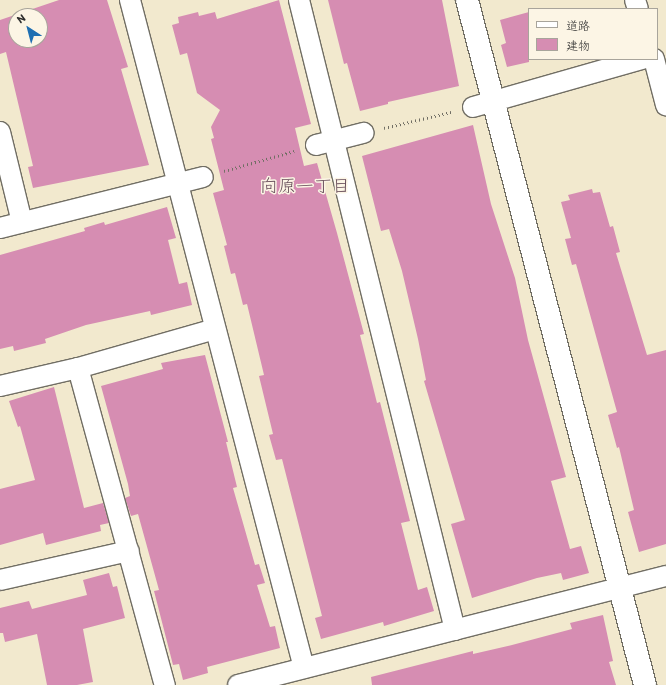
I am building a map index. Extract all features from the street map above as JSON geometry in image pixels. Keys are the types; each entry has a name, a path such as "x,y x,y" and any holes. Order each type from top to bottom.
{"street":[{"path":"130,0 176,185 304,668"},
{"path":"299,0 324,142 455,630"},
{"path":"467,0 483,104 645,685"},
{"path":"483,104 638,60"},
{"path":"654,60 666,105"},
{"path":"0,132 22,222"},
{"path":"324,142 364,133"},
{"path":"0,228 203,177"},
{"path":"0,386 78,368 215,330"},
{"path":"78,368 165,685"},
{"path":"0,580 129,551"},
{"path":"238,685 666,576"}],"path":[{"path":"364,133 483,104"},
{"path":"203,177 324,142"}],"building":[{"path":"59,0 107,0 128,67 121,69 149,165 33,188 28,167 33,166 6,52 0,54 0,20 8,17 8,48 48,48 48,8 35,8"},
{"path":"279,0 311,124 295,128 304,166 317,163 364,334 360,335 377,403 380,402 410,521 401,523 418,590 427,587 434,611 384,626 383,622 321,639 315,618 322,616 282,459 276,460 269,435 273,434 259,376 264,375 247,304 243,305 235,273 231,274 224,246 227,245 213,193 224,190 211,139 214,138 211,127 220,110 197,93 187,53 180,55 172,25 179,23 178,17 198,12 199,16 215,12 217,19"},
{"path":"328,0 442,0 459,86 388,102 388,104 360,111 347,63 344,64"},
{"path":"528,12 529,62 507,67 501,45 506,43 500,20"},
{"path":"473,125 491,204 515,278 528,340 566,477 551,481 570,549 581,546 589,573 563,580 561,573 537,578 472,598 451,524 465,520 424,381 426,380 418,339 402,271 389,229 381,231 362,156"},
{"path":"592,189 593,193 600,192 610,227 613,226 620,252 616,253 647,355 666,350 666,544 639,552 628,512 634,510 619,447 617,448 608,415 617,412 576,264 572,265 565,239 571,238 561,202 570,200 568,195"},
{"path":"167,207 176,238 168,240 179,284 187,282 192,305 151,315 150,311 86,325 45,339 46,343 14,351 13,346 0,349 0,255 85,231 84,228 104,222 105,225"},
{"path":"205,355 228,442 226,442 237,487 233,488 255,565 259,564 265,583 257,585 270,627 275,626 280,648 207,667 208,673 183,680 179,664 173,665 154,591 159,590 138,514 131,516 125,498 130,496 128,484 101,386 163,369 161,363"},
{"path":"54,387 84,508 103,503 109,523 100,525 101,531 46,545 43,533 0,545 0,489 35,480 20,426 18,427 9,401"},
{"path":"109,573 113,587 117,586 125,618 83,629 93,682 77,685 47,685 37,634 5,642 3,633 0,633 0,608 29,601 32,609 87,595 83,580"},
{"path":"603,615 613,661 609,662 616,685 372,685 371,677 473,651 473,654 512,645 572,629 570,623"}],"district":[{"name":"向原一丁目","path":"305,186"}]}
